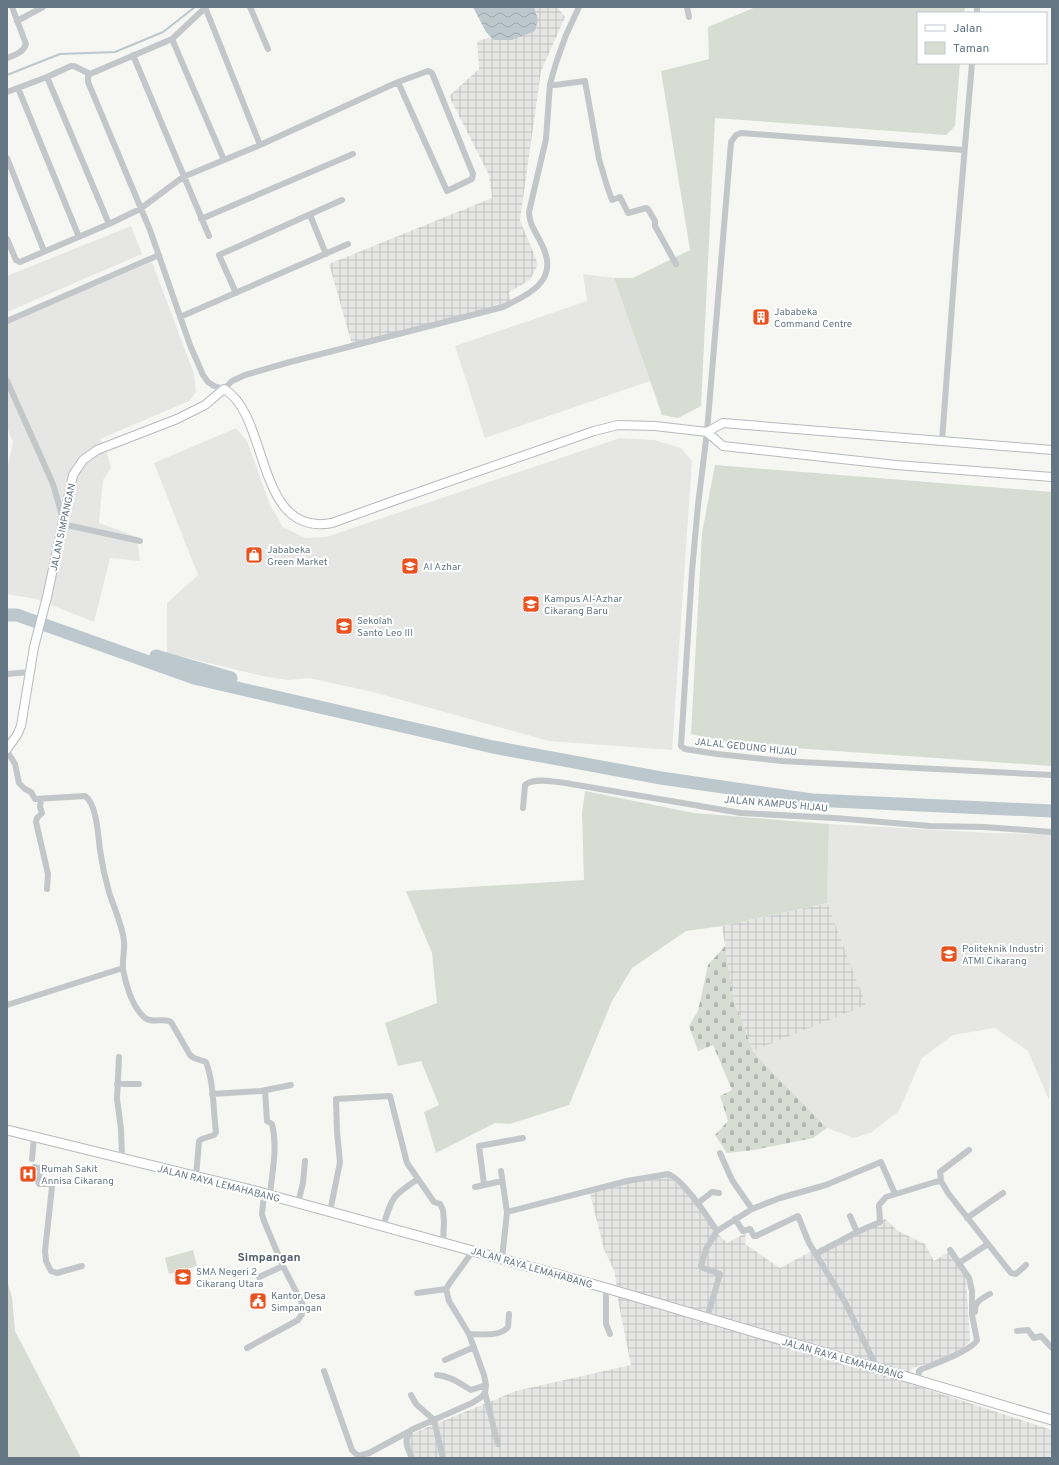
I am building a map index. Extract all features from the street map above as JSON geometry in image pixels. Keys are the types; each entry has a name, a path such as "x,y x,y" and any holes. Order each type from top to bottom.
{"main road":[{"name":"JALAN RAYA LEMAHABANG","path":"7,1130 298,1203 502,1259 606,1288 1052,1420"}],"street":[{"path":"17,21 43,7"},
{"path":"260,145 205,7 172,39 90,74 88,77 88,82 159,255 180,317 203,375 208,382 214,386 224,389 234,397 244,412 279,500 287,510 295,517 303,521 317,524 332,523 618,424 655,426 707,432 723,446 896,465 1052,477"},
{"path":"250,7 268,49"},
{"path":"224,389 232,381 245,375 504,307 527,294 541,283 547,271 548,259 545,249 530,221 529,212 546,139 550,84 566,35 579,7"},
{"path":"687,7 689,17"},
{"path":"7,16 13,10 26,44 20,53 7,58"},
{"path":"172,39 224,160"},
{"path":"133,55 209,236"},
{"path":"942,441 972,64"},
{"path":"7,92 71,66 90,74"},
{"path":"7,239 18,262 109,224 140,209 183,176 260,145 398,82 428,70 432,73 473,174 472,179 447,191 398,82"},
{"path":"47,77 109,224"},
{"path":"550,84 555,85 585,81 601,166 612,200 620,197 628,213 646,208 648,209 655,221 655,226 676,264"},
{"path":"18,88 79,237"},
{"path":"707,432 731,142 733,138 741,133 964,150"},
{"path":"201,219 353,154"},
{"path":"7,158 44,251"},
{"path":"236,293 218,255 342,200"},
{"path":"310,215 326,254"},
{"path":"180,317 348,244"},
{"path":"7,321 159,255"},
{"path":"7,382 53,484 62,521 140,541"},
{"name":"JALAN SIMPANGAN","path":"7,750 21,726 34,647 47,597 73,475 83,460 97,450 177,419 196,410 214,399 224,389"},
{"path":"707,432 723,423 1052,450"},
{"name":"JALAL GEDUNG HIJAU","path":"707,432 692,571 681,744 683,749 782,761 1052,775"},
{"path":"7,674 30,672"},
{"path":"7,750 15,764 19,783 22,787 31,792 35,799 85,796 89,798 94,812 108,890 124,942 123,968 131,998 146,1018 150,1020 168,1020 172,1022 190,1055 206,1062 212,1094 216,1132 214,1135 199,1141 196,1177"},
{"name":"JALAN KAMPUS HIJAU","path":"523,808 525,785 532,781 543,781 571,784 741,812 930,826 984,827 1052,832"},
{"path":"41,799 40,807 42,813 36,822 48,874 47,889"},
{"path":"7,1005 123,968"},
{"path":"119,1057 117,1098 121,1130 122,1158"},
{"path":"117,1084 139,1084"},
{"path":"212,1094 265,1090 291,1085"},
{"path":"247,1348 298,1320 302,1314 303,1305 268,1231 262,1214 275,1156 272,1124 267,1120 265,1090"},
{"path":"330,1212 340,1162 336,1099 390,1096 407,1163 434,1202 440,1204 443,1210 443,1243"},
{"path":"32,1159 34,1137"},
{"path":"484,1184 479,1146 523,1138"},
{"path":"969,1150 940,1172 941,1181 967,1218 1012,1274 1016,1274 1026,1265"},
{"path":"720,1152 732,1180 752,1209"},
{"path":"298,1203 303,1183 305,1161"},
{"path":"707,1318 720,1274 701,1266 706,1249 717,1230 752,1209 786,1196 826,1185 881,1162 895,1194"},
{"path":"34,1167 41,1170 38,1181 39,1184 50,1184 52,1187 45,1251 47,1266 50,1271 57,1273 82,1266"},
{"path":"501,1171 507,1212 502,1259"},
{"path":"507,1212 627,1181 668,1174 676,1179 698,1203 717,1230"},
{"path":"383,1227 393,1197 418,1179"},
{"path":"475,1186 502,1181"},
{"path":"816,1254 857,1232 880,1222 879,1205 886,1197 941,1181"},
{"path":"698,1203 712,1192 719,1193"},
{"path":"967,1218 1003,1193"},
{"path":"735,1219 743,1231 750,1229 754,1236 756,1236 798,1216 809,1243 845,1302 877,1368"},
{"path":"850,1216 857,1232"},
{"path":"959,1263 988,1244"},
{"path":"950,1250 969,1278 972,1291 972,1315 977,1338"},
{"path":"473,1251 446,1290 450,1301 469,1334 480,1363 486,1385 485,1393 498,1444"},
{"path":"259,1277 284,1266"},
{"path":"606,1288 606,1324 610,1334"},
{"path":"417,1293 446,1290"},
{"path":"918,1380 919,1371 922,1369 965,1351 976,1344 975,1306 978,1300 990,1294"},
{"path":"469,1334 492,1334 504,1331 508,1326 508,1314"},
{"path":"1017,1331 1028,1330 1034,1338 1041,1336 1052,1348"},
{"path":"445,1360 474,1347"},
{"path":"324,1370 352,1450 358,1456 369,1453 411,1430 472,1403 485,1393"},
{"path":"437,1374 454,1379 471,1390 486,1385"},
{"path":"411,1395 416,1404 434,1420 442,1458"},
{"path":"411,1430 406,1440 406,1444 412,1458"}],"shaded area":[{"path":"529,7 557,7 565,17 541,71 520,220 538,264 530,280 509,292 511,307 353,348 329,264 492,198 489,175 449,96 479,69 477,41 535,25"},
{"path":"131,226 142,254 7,312 7,276"},
{"path":"152,262 194,374 196,392 189,401 100,439 106,451 111,468 103,480 99,523 137,537 140,561 110,558 94,622 36,599 7,594 7,470 13,442 7,427 7,323"},
{"path":"583,274 614,278 650,381 485,438 455,346 587,301"},
{"name":"Kampus Al-Azhar Cikarang Baru","path":"236,428 247,441 270,505 283,527 305,538 326,537 620,438 654,440 681,448 692,461 672,750 549,741 373,692 309,678 288,680 262,676 167,653 167,603 198,575 154,463"},
{"name":"Politeknik Industri ATMI Cikarang","path":"829,824 989,833 1052,834 1052,1044 1049,1100 1028,1051 995,1028 953,1035 922,1058 899,1111 872,1132 854,1138 827,1128 753,1051 865,1005 827,903"},
{"path":"827,903 866,1005 753,1051 734,1001 722,926"},
{"path":"666,1175 697,1201 715,1231 727,1243 746,1233 745,1244 780,1268 812,1251 885,1219 898,1231 925,1244 934,1261 950,1251 966,1277 970,1341 957,1354 913,1368 902,1381 1052,1430 1052,1458 415,1458 406,1436 516,1391 631,1365 618,1300 615,1273 604,1249 589,1190"}],"green space":[{"path":"756,7 965,7 964,12 917,12 917,64 960,64 955,126 946,135 715,118 701,406 678,418 662,415 614,278 633,278 690,250 661,71 709,59 708,27"},
{"path":"715,465 1052,492 1052,766 736,744 691,734 702,533"},
{"path":"585,791 694,813 829,824 827,903 722,926 686,931 632,968 612,1001 569,1105 510,1124 495,1123 436,1153 424,1112 439,1105 421,1061 398,1066 385,1023 437,1003 432,953 406,891 584,880 582,813"},
{"path":"725,946 734,1001 753,1051 827,1128 813,1138 754,1150 727,1153 715,1135 728,1121 720,1096 732,1090 713,1045 698,1051 689,1026 698,1011 708,965"},
{"path":"193,1250 197,1266 169,1274 165,1258"},
{"path":"7,1280 12,1297 15,1331 81,1458 7,1458"}],"water":[{"path":"473,7 534,7 538,20 535,31 512,40 494,40 486,32"}],"waterway":[{"path":"7,75 60,54 115,52 163,32 195,7"},
{"path":"7,615 17,615 194,678 493,747 661,778 812,800 1052,811"},
{"path":"156,656 231,678"}],"place":[{"name":"Jababeka Command Centre","path":"761,317"},
{"name":"Jababeka Green Market","path":"254,555"},
{"name":"Al Azhar","path":"410,566"},
{"name":"Kampus Al-Azhar Cikarang Baru","path":"531,604"},
{"name":"Sekolah Santo Leo III","path":"344,626"},
{"name":"Politeknik Industri ATMI Cikarang","path":"949,954"},
{"name":"Rumah Sakit Annisa Cikarang","path":"28,1174"},
{"name":"SMA Negeri 2 Cikarang Utara","path":"183,1277"},
{"name":"Kantor Desa Simpangan","path":"258,1301"}],"district":[{"name":"Simpangan","path":"269,1257"}]}
